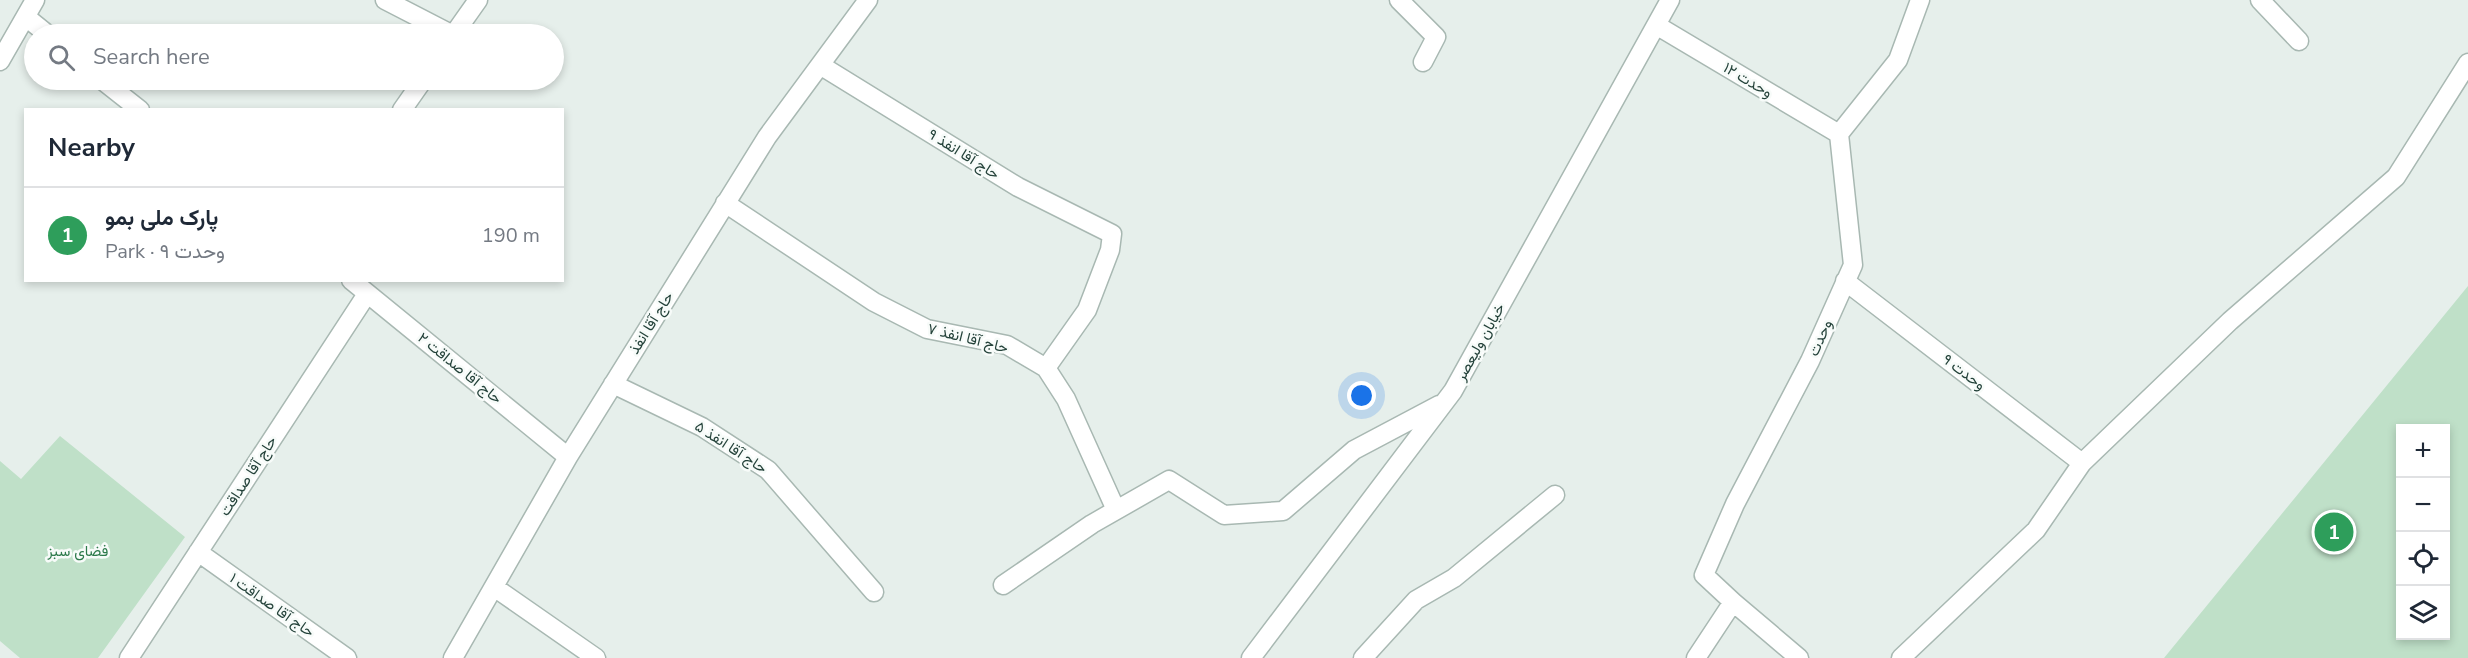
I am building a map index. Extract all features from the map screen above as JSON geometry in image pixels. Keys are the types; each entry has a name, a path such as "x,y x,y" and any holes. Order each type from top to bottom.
{"street":[{"path":"0,62 35,0"},
{"path":"385,0 433,24"},
{"path":"460,24 478,0"},
{"name":"حاج آقا انفذ","path":"453,658 568,456 725,203 767,137 868,0"},
{"path":"1399,0 1436,37 1424,62"},
{"name":"خیابان ولیعصر","path":"1251,658 1453,391 1670,0"},
{"path":"1839,134 1898,60 1920,0"},
{"path":"2260,0 2299,41"},
{"path":"26,17 35,24"},
{"name":"وحدت ۱۲","path":"1656,25 1839,134"},
{"path":"1901,658 2036,530 2082,463 2230,321 2397,177 2468,63"},
{"name":"حاج آقا انفذ ۹","path":"820,65 1018,188 1112,234 1110,250 1087,310 1046,368"},
{"path":"115,90 137,108"},
{"path":"403,108 416,90"},
{"name":"وحدت","path":"1733,602 1704,575 1734,504 1810,361 1853,265 1839,134"},
{"name":"حاج آقا انفذ ۷","path":"725,203 874,302 927,329 1006,345 1046,368 1066,399 1116,510"},
{"name":"وحدت ۹","path":"1845,281 2082,463"},
{"name":"حاج آقا صداقت ۲","path":"353,282 568,456"},
{"name":"حاج آقا صداقت","path":"129,658 368,294"},
{"name":"حاج آقا انفذ ۵","path":"613,384 702,427 768,470 874,592"},
{"path":"1004,585 1092,524 1169,480 1224,515 1283,512 1354,450 1444,402"},
{"path":"1363,658 1416,600 1454,578 1555,495"},
{"name":"حاج آقا صداقت ۱","path":"198,552 347,658"},
{"path":"494,586 596,658"},
{"path":"1696,658 1733,602 1799,658"}],"green space":[{"path":"2468,286 2468,658 2164,658"},
{"name":"فضای سبز","path":"60,436 185,537 98,658 20,658 0,641 0,461 21,479"}],"place":[{"name":"پارک ملی بمو","path":"2334,532"}]}
